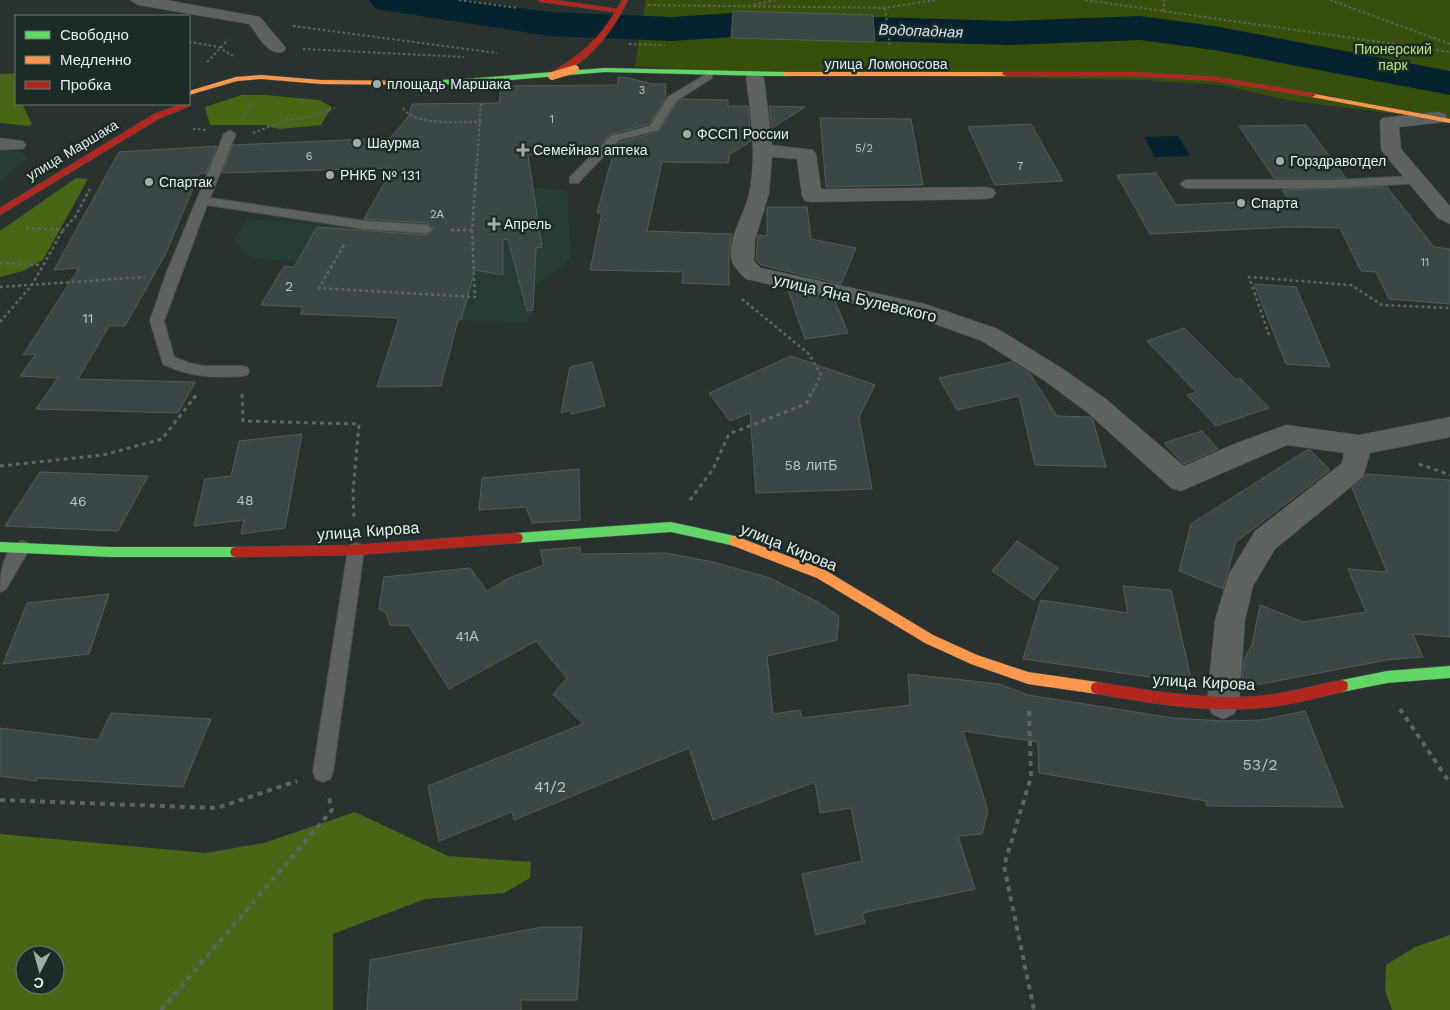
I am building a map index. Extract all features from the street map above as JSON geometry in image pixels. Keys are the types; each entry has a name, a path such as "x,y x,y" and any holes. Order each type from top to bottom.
{"main road":[{"path":"541,0 621,11"},
{"path":"553,75 575,69 589,62 611,37 621,11"},
{"path":"553,75 583,57 599,41 621,11"},
{"path":"589,62 594,67 605,70"},
{"path":"190,93 236,79 261,78 321,82 456,84 522,75 553,75 605,70 751,74 855,72 1172,76 1250,83 1444,120"},
{"name":"улица Ломоносова","path":"553,75 626,73 755,78 1144,80 1222,85 1354,109 1444,120"},
{"name":"улица Маршака","path":"190,102 236,89 471,88 553,75"},
{"name":"улица Маршака","path":"0,202 160,105"},
{"name":"улица Маршака","path":"0,212 157,116 183,105"},
{"name":"улица Кирова","path":"0,547 160,552 356,550 671,527 746,543 822,574 929,639 996,668 1028,678 1173,700 1223,703 1261,702 1379,678 1450,672"}],"street":[{"path":"138,0 254,20 277,48"},
{"name":"улица Яна Булевского","path":"755,78 761,117 763,170 758,196 749,218 742,257 748,270 754,274 926,312 990,335 1054,375 1097,406 1181,480 1243,451 1286,435 1359,445"},
{"path":"1444,120 1390,122 1391,150 1445,213 1450,216"},
{"path":"762,150 806,154 812,196 986,193"},
{"path":"1223,703 1228,630 1239,583 1265,540 1354,469 1359,445 1450,428"}],"lane":[{"path":"574,180 615,138 654,128 672,99 708,76"},
{"path":"230,134 173,274 157,321 168,360 180,367 209,374 242,371"},
{"path":"1186,184 1333,184 1416,180"},
{"path":"203,201 356,224 427,230"},
{"path":"0,584 22,548"},
{"path":"324,772 356,550"}],"path":[{"path":"749,6 775,0"},
{"path":"621,11 749,6 885,8 935,0"},
{"path":"1085,0 1450,52"},
{"path":"1163,11 1165,0"},
{"path":"1330,0 1450,44"},
{"path":"885,8 891,52"},
{"path":"254,20 504,54"},
{"path":"190,42 220,46"},
{"path":"277,48 464,57"},
{"path":"356,224 319,288 474,297 473,189 481,122 481,98"},
{"path":"241,124 251,103"},
{"path":"230,134 252,133 287,120 313,116 339,106"},
{"path":"404,106 402,110 419,119 481,122"},
{"path":"0,322 32,285 63,230 75,217 94,182"},
{"path":"25,228 63,230"},
{"path":"427,230 472,230"},
{"path":"0,263 42,266"},
{"path":"0,287 173,274"},
{"path":"1269,335 1249,277 1351,285 1382,305 1450,308"},
{"path":"671,527 713,469 729,434 806,404 821,375 809,354 736,294"},
{"path":"242,371 243,421 359,424 353,492 356,550"},
{"path":"0,466 103,455 162,439 191,404 209,374"},
{"path":"1028,678 1031,777 1004,866 1034,1010"},
{"path":"1379,678 1450,783"},
{"path":"0,800 216,808 324,772 332,810 161,1010"}],"shaded area":[{"path":"0,150 20,151 28,157 0,182"},
{"path":"522,186 567,190 571,259 535,285 533,314 526,323 300,314 323,264 251,258 233,241 247,219 437,231"}],"green space":[{"name":"Пионерский парк","path":"646,0 1450,0 1450,121 1287,100 1222,85 1144,80 715,72 635,66"},
{"path":"15,73 15,105 24,105 32,124 29,126 0,123 0,74"},
{"path":"242,95 319,100 332,107 321,125 279,129 264,125 210,125 205,107"},
{"path":"76,178 88,179 43,260 23,271 0,277 0,231"},
{"path":"355,812 448,856 531,862 530,878 504,893 425,899 333,934 333,1010 0,1010 0,834 205,853 264,843"},
{"path":"1450,935 1450,1010 1392,1010 1385,990 1386,965 1415,947"}],"water":[{"path":"1178,136 1190,156 1155,157 1144,137"}],"building":[{"path":"733,11 873,15 875,42 731,38"},
{"path":"618,77 652,84 666,84 665,99 649,124 611,134 595,149 528,155 542,247 536,248 533,310 527,311 508,239 503,240 503,275 475,270 461,320 458,320 441,386 377,387 399,318 300,314 303,307 261,305 284,266 294,267 317,227 427,235 435,228 427,223 364,219 393,168 222,173 233,145 390,138 408,117 412,104 499,103 501,86 618,85"},
{"path":"682,99 728,100 728,106 748,106 751,141 729,155 728,163 662,162 647,231 732,234 729,249 729,285 682,283 683,272 590,270 602,213 597,213 615,147 620,142 658,132 677,102"},
{"path":"769,106 805,107 772,128"},
{"path":"820,118 911,119 923,185 826,187"},
{"path":"1031,124 1063,181 995,185 968,127"},
{"name":"Горздравотдел","path":"1306,125 1346,178 1274,178 1239,126"},
{"path":"217,146 206,173 199,174 166,253 125,326 109,326 78,379 195,382 178,413 36,409 58,378 20,376 36,354 23,355 79,268 54,270 119,152"},
{"path":"1156,173 1176,205 1289,200 1282,190 1387,187 1434,247 1450,249 1450,304 1389,299 1376,272 1361,271 1340,228 1291,227 1150,234 1117,175"},
{"path":"767,207 807,207 811,239 856,248 841,284 761,265 756,260 758,235 767,236"},
{"path":"1254,284 1296,287 1330,367 1286,364"},
{"path":"788,290 835,301 848,333 805,339"},
{"path":"1184,328 1236,380 1240,378 1269,408 1216,426 1187,395 1196,392 1147,341"},
{"path":"791,356 875,385 859,417 872,489 756,493 750,413 730,421 709,393"},
{"path":"592,362 605,406 571,414 570,410 561,413 570,367"},
{"path":"1012,362 1030,374 1057,416 1090,417 1093,420 1106,467 1035,465 1019,396 957,410 939,378"},
{"path":"1202,431 1218,449 1184,464 1164,443"},
{"path":"302,434 285,528 241,534 244,520 194,526 205,479 231,476 239,441"},
{"path":"1307,450 1310,450 1330,470 1236,542 1223,589 1179,571 1191,524"},
{"path":"579,469 580,520 532,523 526,507 479,510 482,478"},
{"path":"40,472 148,476 118,531 5,526"},
{"path":"1366,474 1450,480 1450,637 1413,634 1423,657 1387,660 1261,684 1242,685 1244,659 1252,645 1260,605 1303,622 1366,612 1348,569 1387,572 1352,488"},
{"path":"1017,541 1058,568 1034,600 992,571"},
{"path":"580,547 581,554 666,553 713,562 770,578 816,601 839,616 837,640 767,656 773,714 800,710 802,718 910,705 908,674 999,684 1028,695 1173,718 1223,721 1261,720 1305,711 1343,807 1207,806 1206,801 1039,773 1038,742 963,731 988,811 982,834 958,836 975,889 862,913 865,923 816,935 802,874 862,861 851,808 820,813 815,782 713,820 689,748 514,820 512,812 439,841 428,786 583,724 553,694 567,678 536,641 449,689 409,626 390,625 386,613 379,609 384,577 470,568 487,591 509,578 544,565 540,550"},
{"path":"1123,586 1171,590 1192,683 1023,659 1041,600 1128,613"},
{"path":"109,594 89,654 3,664 27,603"},
{"path":"111,713 211,719 183,787 37,778 36,781 0,776 0,728 98,740"},
{"path":"542,927 582,927 577,1000 521,1000 521,1010 367,1010 370,960"}],"waterway":[{"name":"Водопадная","path":"388,0 550,24 672,29 732,25 1009,33 1140,28 1214,38 1450,83"}],"traffic: fast":[{"path":"416,83 464,82 605,70 787,74"},
{"path":"517,538 671,527 735,541"},
{"path":"0,547 110,552 236,552"},
{"path":"1342,686 1387,677 1450,672"}],"traffic: slow":[{"path":"552,76 575,69"},
{"path":"787,74 1006,74"},
{"path":"190,93 236,79 261,77 321,82 416,83"},
{"path":"1312,95 1450,121"},
{"path":"735,541 821,574 929,639 975,660 1028,678 1097,688"}],"traffic: jam":[{"path":"541,0 619,11"},
{"path":"558,72 598,42 613,22 625,0"},
{"path":"1006,74 1133,74 1216,79 1312,95"},
{"path":"0,212 157,116 184,105"},
{"path":"236,552 356,550 517,538"},
{"path":"1097,688 1178,700 1239,703 1280,699 1342,686"}],"place":[{"name":"площадь Маршака","path":"377,84"},
{"name":"ФССП России","path":"687,134"},
{"name":"Шаурма","path":"357,143"},
{"name":"Семейная аптека","path":"523,150"},
{"name":"Горздравотдел","path":"1280,161"},
{"name":"РНКБ № 131","path":"330,175"},
{"name":"Спартак","path":"149,182"},
{"name":"Спарта","path":"1241,203"},
{"name":"Апрель","path":"494,224"}]}
